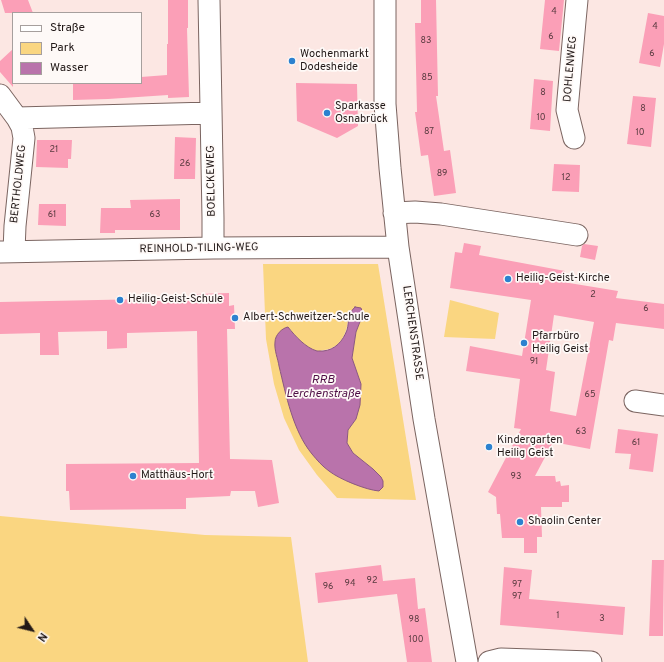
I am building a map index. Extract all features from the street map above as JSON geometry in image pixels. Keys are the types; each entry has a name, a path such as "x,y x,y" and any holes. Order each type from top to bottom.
{"street":[{"name":"BOELCKEWEG","path":"209,0 213,248"},
{"name":"LERCHENSTRASSE","path":"385,0 386,104 390,168 398,247 424,419 468,662"},
{"name":"DOHLENWEG","path":"574,138 567,110 577,0"},
{"name":"BERTHOLDWEG","path":"0,95 17,118 22,127 24,138 15,226 7,251"},
{"path":"17,118 211,113"},
{"path":"394,213 415,212 441,214 577,235"},
{"name":"REINHOLD-TILING-WEG","path":"7,251 398,247"},
{"path":"635,401 664,405"},
{"path":"489,662 501,659 591,662"}],"green space":[{"path":"263,264 378,264 416,500 337,498 317,475 299,450 284,418 274,384 266,339","holes":["348,319 361,319 356,332 352,358 361,384 356,419 348,430 347,443 353,453 381,477 375,491 342,479 329,471 311,452 288,327 305,345 313,350 320,351 334,347 342,340"]},
{"path":"450,300 499,313 495,339 444,337"},
{"path":"0,516 205,535 291,537 308,662 0,662"}],"water":[{"name":"RRB Lerchenstraße","path":"355,307 361,308 363,314 356,332 352,358 361,384 360,405 356,419 348,430 347,443 353,453 381,477 383,487 379,491 346,481 333,474 318,461 305,445 291,412 284,389 275,348 275,339 279,332 288,327 301,341 317,351 323,351 335,347 343,338 347,330 349,315"}],"building":[{"path":"1,0 28,0 33,12 12,12 5,13"},
{"path":"168,0 188,0 187,28 189,97 168,98 168,95 73,100 73,84 142,84 142,77 167,75"},
{"path":"421,0 436,0 438,96 436,96 444,151 450,150 456,193 434,196 428,155 421,156 415,112 417,112 415,23 421,23"},
{"path":"545,0 564,0 559,51 540,49"},
{"path":"648,13 664,16 664,44 660,67 639,63"},
{"path":"12,50 13,87 0,72 0,61"},
{"path":"534,79 553,81 550,131 530,129"},
{"name":"Sparkasse Osnabrück","path":"296,83 357,84 358,126 337,138 297,121"},
{"path":"633,96 656,98 651,147 627,144"},
{"path":"175,137 196,138 195,179 174,179"},
{"path":"37,140 72,140 71,159 68,159 68,168 36,167"},
{"path":"554,164 580,165 579,192 552,191"},
{"path":"180,199 180,230 115,230 115,233 100,233 101,208 131,208 130,200"},
{"path":"39,204 66,204 66,226 38,225"},
{"path":"464,243 481,246 479,255 565,271 563,282 618,291 616,298 664,304 664,329 616,323 613,341 609,340 590,449 553,442 535,476 555,476 556,482 560,481 561,486 569,485 569,502 562,502 562,507 541,507 542,537 537,537 537,553 524,553 524,538 502,538 500,514 497,514 496,497 488,492 521,429 514,428 520,379 466,371 470,346 522,356 531,300 450,288 455,252 462,253","holes":["554,315 594,322 576,416 550,411 555,372 546,370"]},
{"path":"584,244 598,246 595,260 580,257 582,246"},
{"path":"229,293 229,306 234,305 235,329 227,329 230,459 272,460 279,503 258,507 255,491 231,491 230,496 186,498 186,509 70,510 69,491 66,491 66,464 199,463 197,331 127,333 127,348 107,349 107,331 58,332 59,355 40,355 40,333 0,334 0,302 196,298 196,294"},
{"path":"618,429 658,434 653,472 629,469 631,454 615,453"},
{"path":"652,560 664,560 663,636 649,636"},
{"path":"381,565 383,581 415,578 418,609 425,608 432,662 407,662 397,594 318,603 315,573"},
{"path":"504,567 532,570 529,599 625,607 623,635 500,625"}],"place":[{"name":"Wochenmarkt Dodesheide","path":"292,61"},
{"name":"Sparkasse Osnabrück","path":"327,113"},
{"name":"Heilig-Geist-Kirche","path":"508,279"},
{"name":"Heilig-Geist-Schule","path":"120,300"},
{"name":"Albert-Schweitzer-Schule","path":"235,318"},
{"name":"Pfarrbüro Heilig Geist","path":"524,343"},
{"name":"Kindergarten Heilig Geist","path":"489,447"},
{"name":"Matthäus-Hort","path":"133,476"},
{"name":"Shaolin Center","path":"520,522"}]}
